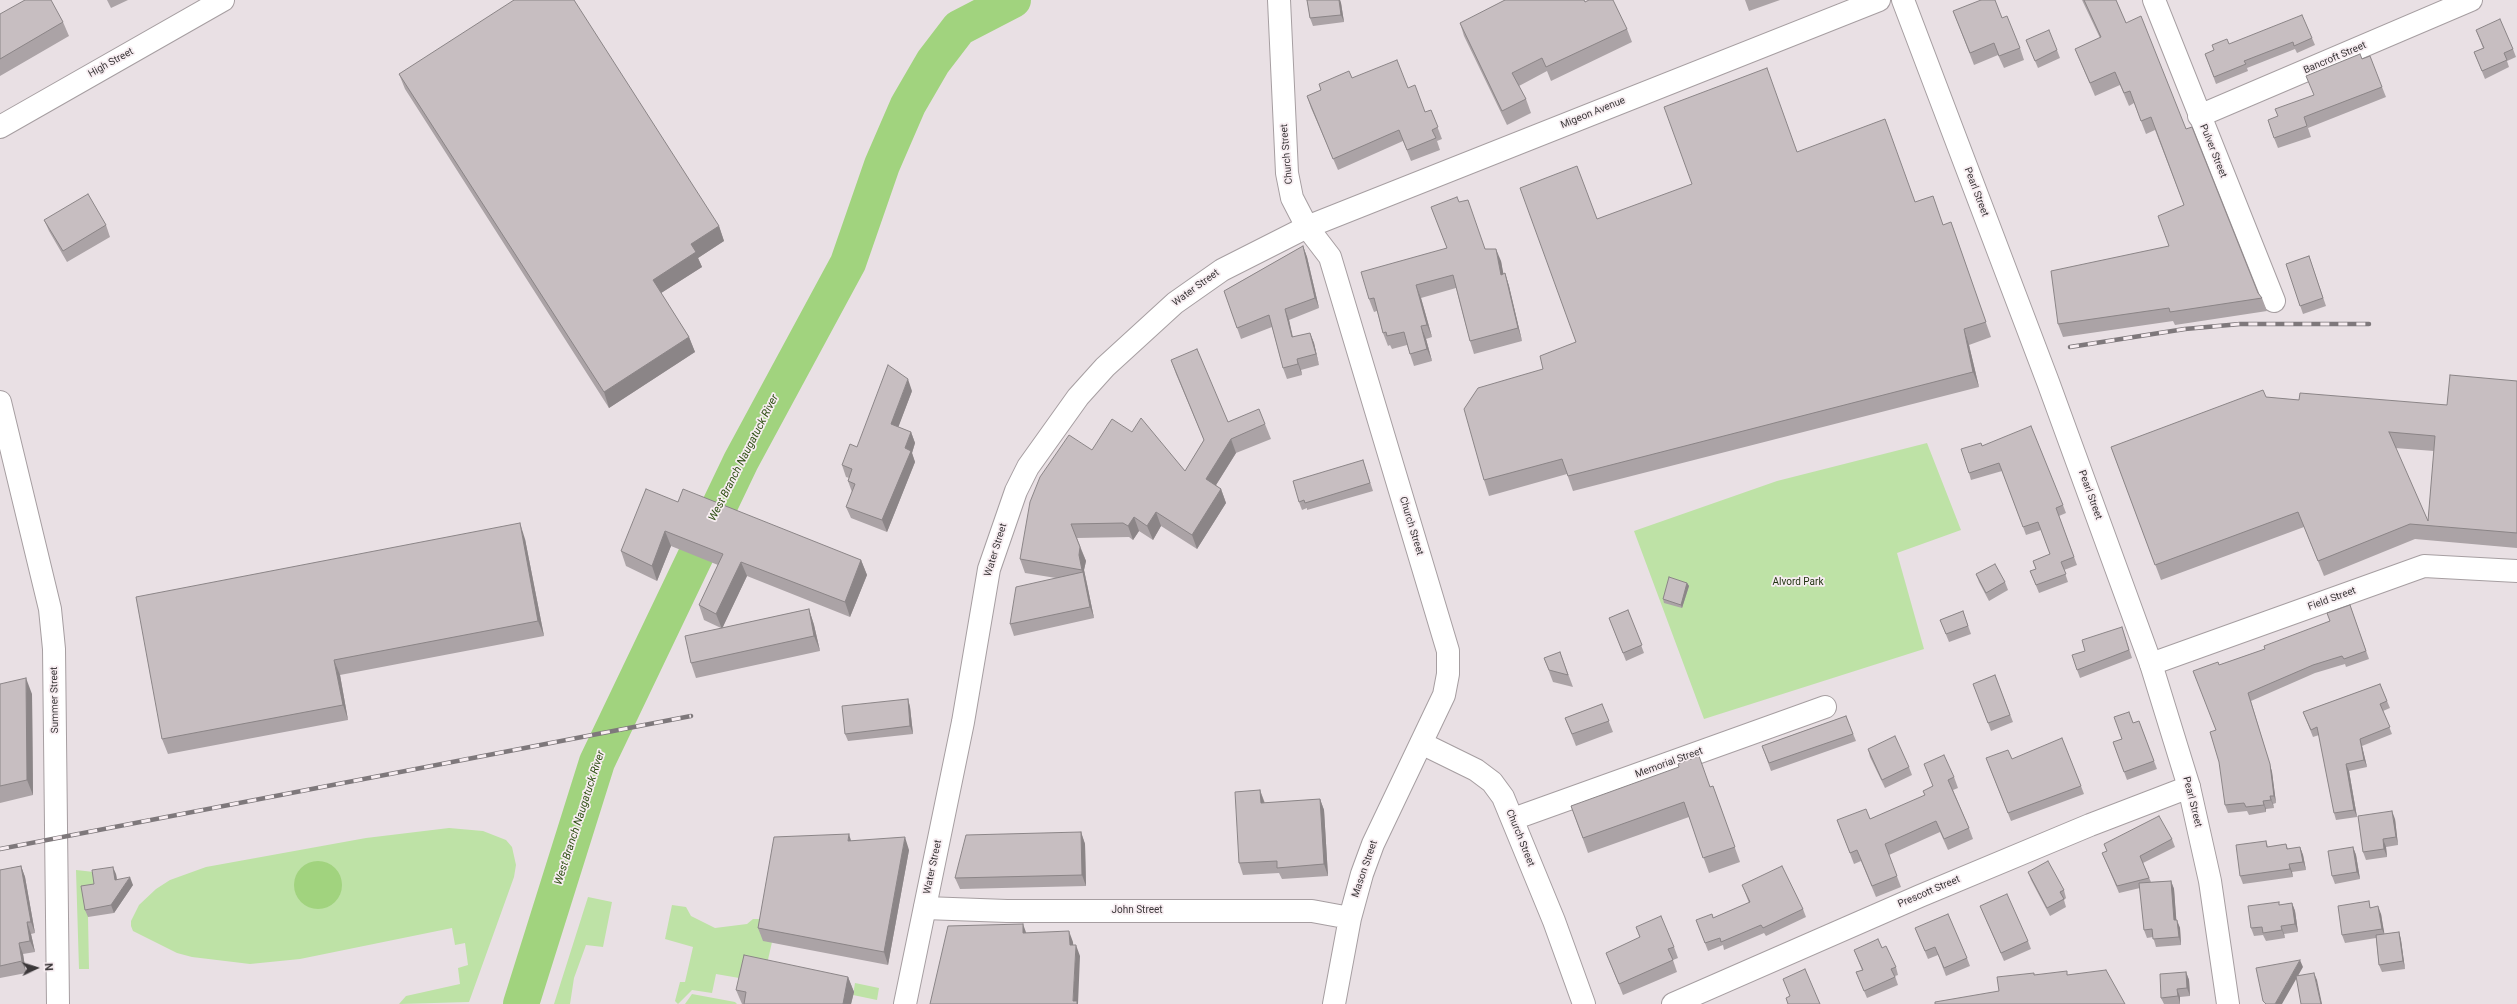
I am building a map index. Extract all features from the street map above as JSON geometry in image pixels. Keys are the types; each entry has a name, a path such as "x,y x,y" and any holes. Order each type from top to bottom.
{"street":[{"name":"High Street","path":"0,128 223,0"},
{"name":"Church Street","path":"1279,0 1286,173 1292,198 1307,227 1330,257 1448,651 1448,674 1444,695 1421,743 1476,770 1492,782 1503,797 1554,921 1584,1004"},
{"name":"Migeon Avenue","path":"1307,227 1879,0"},
{"name":"Pearl Street","path":"1903,0 2048,382 2151,664 2189,787 2210,881 2228,1004"},
{"name":"Pulver Street","path":"2154,0 2274,301"},
{"name":"Bancroft Street","path":"2199,116 2471,0"},
{"name":"Water Street","path":"905,1004 969,689 989,569 1013,498 1028,466 1078,397 1105,367 1175,303 1222,270 1307,227"},
{"name":"Summer Street","path":"0,402 50,609 54,649 58,1004"},
{"name":"Field Street","path":"2151,664 2424,566 2517,571"},
{"name":"Memorial Street","path":"1512,819 1825,707"},
{"name":"Mason Street","path":"1334,1004 1350,918 1373,844 1421,743"},
{"name":"Prescott Street","path":"1673,1004 1934,890 2090,825 2189,787"},
{"name":"John Street","path":"925,908 1007,911 1312,911 1350,918"}],"green space":[{"name":"Alvord Park","path":"1927,443 1961,530 1897,553 1924,649 1704,719 1634,531 1777,481"},
{"path":"449,828 483,831 506,840 512,847 516,865 514,877 469,1002 399,1004 406,996 460,984 458,968 468,965 465,943 455,945 452,928 300,959 250,964 192,957 177,953 133,931 131,926 131,921 139,905 156,889 170,880 206,867 366,838"},
{"path":"76,870 94,872 97,891 88,917 89,969 79,969"},
{"path":"588,897 612,902 603,947 586,945 574,978 570,1004 554,1004"},
{"path":"672,905 686,907 691,916 715,928 747,924 753,919 767,919 772,942 765,973 745,979 716,974 712,993 692,990 678,1004 675,1001 680,982 685,982 693,947 665,939"},
{"path":"855,983 879,988 877,1000 853,995"},
{"path":"692,994 735,1002 737,1004 685,1004"}],"shaded area":[{"path":"318,861 327,863 335,868 340,876 342,885 340,894 335,902 327,907 318,909 309,907 301,902 296,894 294,885 296,876 301,868 309,863"}],"building":[{"path":"25,0 51,0 63,22 0,59 0,14"},
{"path":"514,0 574,0 719,226 691,244 696,252 653,280 689,337 604,392 399,74"},
{"path":"1307,0 1339,0 1341,15 1310,18"},
{"path":"1505,0 1584,0 1585,2 1589,0 1613,0 1627,29 1546,67 1542,58 1512,73 1526,99 1502,111 1460,23"},
{"path":"1981,0 1995,0 2002,18 2007,16 2020,48 1999,56 1994,43 1970,53 1953,11"},
{"path":"2084,0 2116,0 2126,23 2141,16 2186,129 2192,127 2258,293 2262,298 2170,312 2169,308 2058,324 2051,271 2169,246 2158,216 2184,205 2151,117 2141,121 2130,91 2124,93 2115,72 2090,83 2075,49 2101,37"},
{"path":"2302,15 2312,38 2294,46 2293,42 2244,61 2246,64 2214,77 2205,54 2214,50 2212,45 2227,39 2229,44"},
{"path":"2500,19 2513,49 2504,53 2507,60 2482,71 2474,52 2484,48 2476,30"},
{"path":"2049,30 2057,50 2035,61 2026,40"},
{"path":"2360,54 2362,59 2370,56 2382,87 2304,117 2307,126 2274,138 2268,120 2278,116 2275,109 2314,95 2306,76"},
{"path":"1397,60 1408,88 1415,85 1425,112 1431,110 1438,127 1432,130 1436,138 1407,150 1399,130 1333,159 1307,96 1321,90 1319,84 1349,71 1352,78"},
{"path":"1767,68 1797,152 1885,119 1915,202 1933,196 1943,225 1951,222 1986,322 1964,329 1973,372 1568,476 1562,459 1484,480 1464,409 1478,388 1543,369 1540,356 1576,342 1520,188 1577,166 1597,219 1692,184 1664,107"},
{"path":"88,194 106,225 63,251 44,220"},
{"path":"1457,197 1459,202 1468,200 1485,249 1496,249 1501,275 1505,273 1518,328 1470,341 1453,275 1416,285 1427,325 1421,326 1427,349 1410,354 1404,332 1387,336 1386,332 1383,333 1374,298 1369,299 1361,272 1447,248 1431,207"},
{"path":"1303,246 1315,298 1285,309 1292,337 1310,333 1316,354 1297,359 1298,364 1283,368 1269,315 1237,328 1224,291"},
{"path":"2309,256 2323,298 2300,306 2286,264"},
{"path":"1197,349 1228,422 1259,409 1265,424 1231,439 1206,479 1221,489 1192,535 1156,512 1147,526 1134,517 1128,526 1123,523 1071,524 1080,547 1079,555 1082,570 1020,559 1030,502 1040,477 1069,435 1092,450 1112,419 1132,432 1141,418 1185,471 1204,440 1171,360"},
{"path":"888,365 908,379 891,424 911,432 905,448 911,451 882,520 846,507 855,484 848,481 852,469 842,465 850,444 857,447"},
{"path":"2450,375 2517,381 2517,533 2410,524 2318,561 2298,512 2155,565 2111,447 2263,390 2266,397 2299,400 2300,393 2447,405","holes":["2389,432 2435,436 2428,521"]},
{"path":"2031,426 2063,505 2056,508 2074,557 2061,562 2066,574 2036,585 2030,571 2036,569 2033,561 2050,554 2038,522 2023,527 1999,463 1969,473 1961,449 1981,443 1982,446"},
{"path":"1363,460 1370,483 1305,503 1304,500 1299,502 1293,481"},
{"path":"646,489 678,502 683,489 861,560 845,602 741,562 716,614 699,605 723,554 665,531 652,566 621,551"},
{"path":"520,523 538,621 334,660 343,705 162,739 136,597"},
{"path":"1995,564 2005,582 1986,593 1976,574"},
{"path":"1083,572 1090,607 1010,624 1016,587"},
{"path":"1669,577 1687,583 1681,605 1663,599"},
{"path":"2350,605 2366,651 2344,659 2342,656 2313,665 2248,693 2270,764 2274,796 2270,796 2271,800 2263,801 2264,805 2246,807 2244,803 2225,805 2219,762 2210,732 2216,730 2193,671 2218,662 2219,665 2265,649 2264,646 2330,621 2327,613"},
{"path":"809,609 814,636 691,663 685,636"},
{"path":"1628,610 1642,645 1623,653 1609,618"},
{"path":"1963,611 1968,626 1946,634 1940,620"},
{"path":"2122,627 2129,650 2077,670 2072,655 2085,651 2082,640"},
{"path":"1560,652 1568,675 1549,670 1544,658"},
{"path":"1995,675 2010,715 1988,723 1973,684"},
{"path":"26,678 27,780 0,786 0,684"},
{"path":"2380,684 2387,701 2380,704 2390,727 2360,739 2364,760 2346,764 2354,810 2334,813 2317,727 2311,730 2303,712"},
{"path":"908,699 910,726 845,734 842,706"},
{"path":"1602,704 1609,721 1572,734 1565,718"},
{"path":"2129,712 2133,723 2139,721 2154,761 2124,772 2113,742 2122,739 2114,717"},
{"path":"1846,716 1853,734 1769,763 1762,746"},
{"path":"1895,736 1909,767 1882,780 1868,749"},
{"path":"2062,738 2081,786 2008,813 1986,758 2008,750 2012,759"},
{"path":"1944,755 1954,777 1948,780 1969,828 1944,839 1936,821 1885,844 1897,876 1872,886 1857,850 1850,853 1837,820 1866,809 1870,819 1925,795 1923,791 1933,786 1924,764"},
{"path":"1699,756 1710,787 1713,786 1735,847 1703,858 1684,802 1583,838 1571,806 1679,767 1678,764"},
{"path":"1260,790 1261,803 1320,799 1324,864 1277,868 1277,861 1239,863 1235,792"},
{"path":"2392,811 2396,837 2383,839 2384,849 2363,852 2358,816"},
{"path":"2159,816 2172,839 2140,856 2149,878 2117,886 2102,853 2107,851 2104,844"},
{"path":"1081,832 1082,875 955,878 966,835"},
{"path":"849,834 848,841 905,837 884,952 758,928 774,837"},
{"path":"2266,841 2267,847 2286,844 2287,849 2300,847 2303,862 2289,864 2290,869 2240,876 2236,845"},
{"path":"2353,847 2357,872 2332,876 2328,851"},
{"path":"2048,861 2064,890 2060,892 2064,899 2047,908 2028,872"},
{"path":"21,866 31,922 27,922 30,941 19,943 22,961 0,966 0,870"},
{"path":"1782,866 1803,909 1763,928 1761,925 1721,942 1720,938 1705,943 1696,920 1712,914 1713,918 1750,902 1742,885"},
{"path":"113,867 115,880 130,877 111,905 85,910 81,886 94,884 92,870"},
{"path":"2171,881 2174,920 2177,920 2179,937 2153,939 2152,929 2144,930 2139,883"},
{"path":"2007,894 2028,941 2001,953 1980,906"},
{"path":"2369,901 2370,908 2378,906 2382,929 2342,935 2338,906"},
{"path":"2279,902 2279,905 2292,903 2295,924 2281,926 2282,930 2263,933 2262,927 2251,928 2248,906"},
{"path":"1948,914 1967,958 1944,968 1935,947 1925,951 1915,928"},
{"path":"1661,916 1674,947 1668,949 1673,960 1619,984 1606,953 1640,937 1636,927"},
{"path":"1023,924 1023,933 1069,931 1070,945 1076,945 1073,1001 1077,1001 1077,1004 930,1004 948,926"},
{"path":"2399,932 2403,961 2379,965 2376,935"},
{"path":"1878,939 1882,948 1886,946 1896,967 1891,969 1895,977 1864,991 1856,972 1863,970 1854,950"},
{"path":"744,955 848,977 843,1004 744,1004 746,992 736,990"},
{"path":"2300,960 2275,1004 2266,1004 2263,1001 2256,968"},
{"path":"1805,969 1820,1004 1788,1004 1786,998 1790,996 1783,979"},
{"path":"2106,970 2125,1004 1935,1004 1935,1002 1999,991 1997,977 2067,971 2067,975"},
{"path":"2186,972 2187,988 2177,989 2178,996 2161,998 2160,974"},
{"path":"2314,973 2321,1004 2301,1004 2296,976"}],"waterway":[{"name":"West Branch Naugatuck River","path":"521,1004 597,762 741,461 848,263 882,165 908,105 933,62 959,28 1013,0"}],"railway":[{"path":"2070,347 2185,329 2240,324 2369,324"},
{"path":"0,849 691,716"}]}
